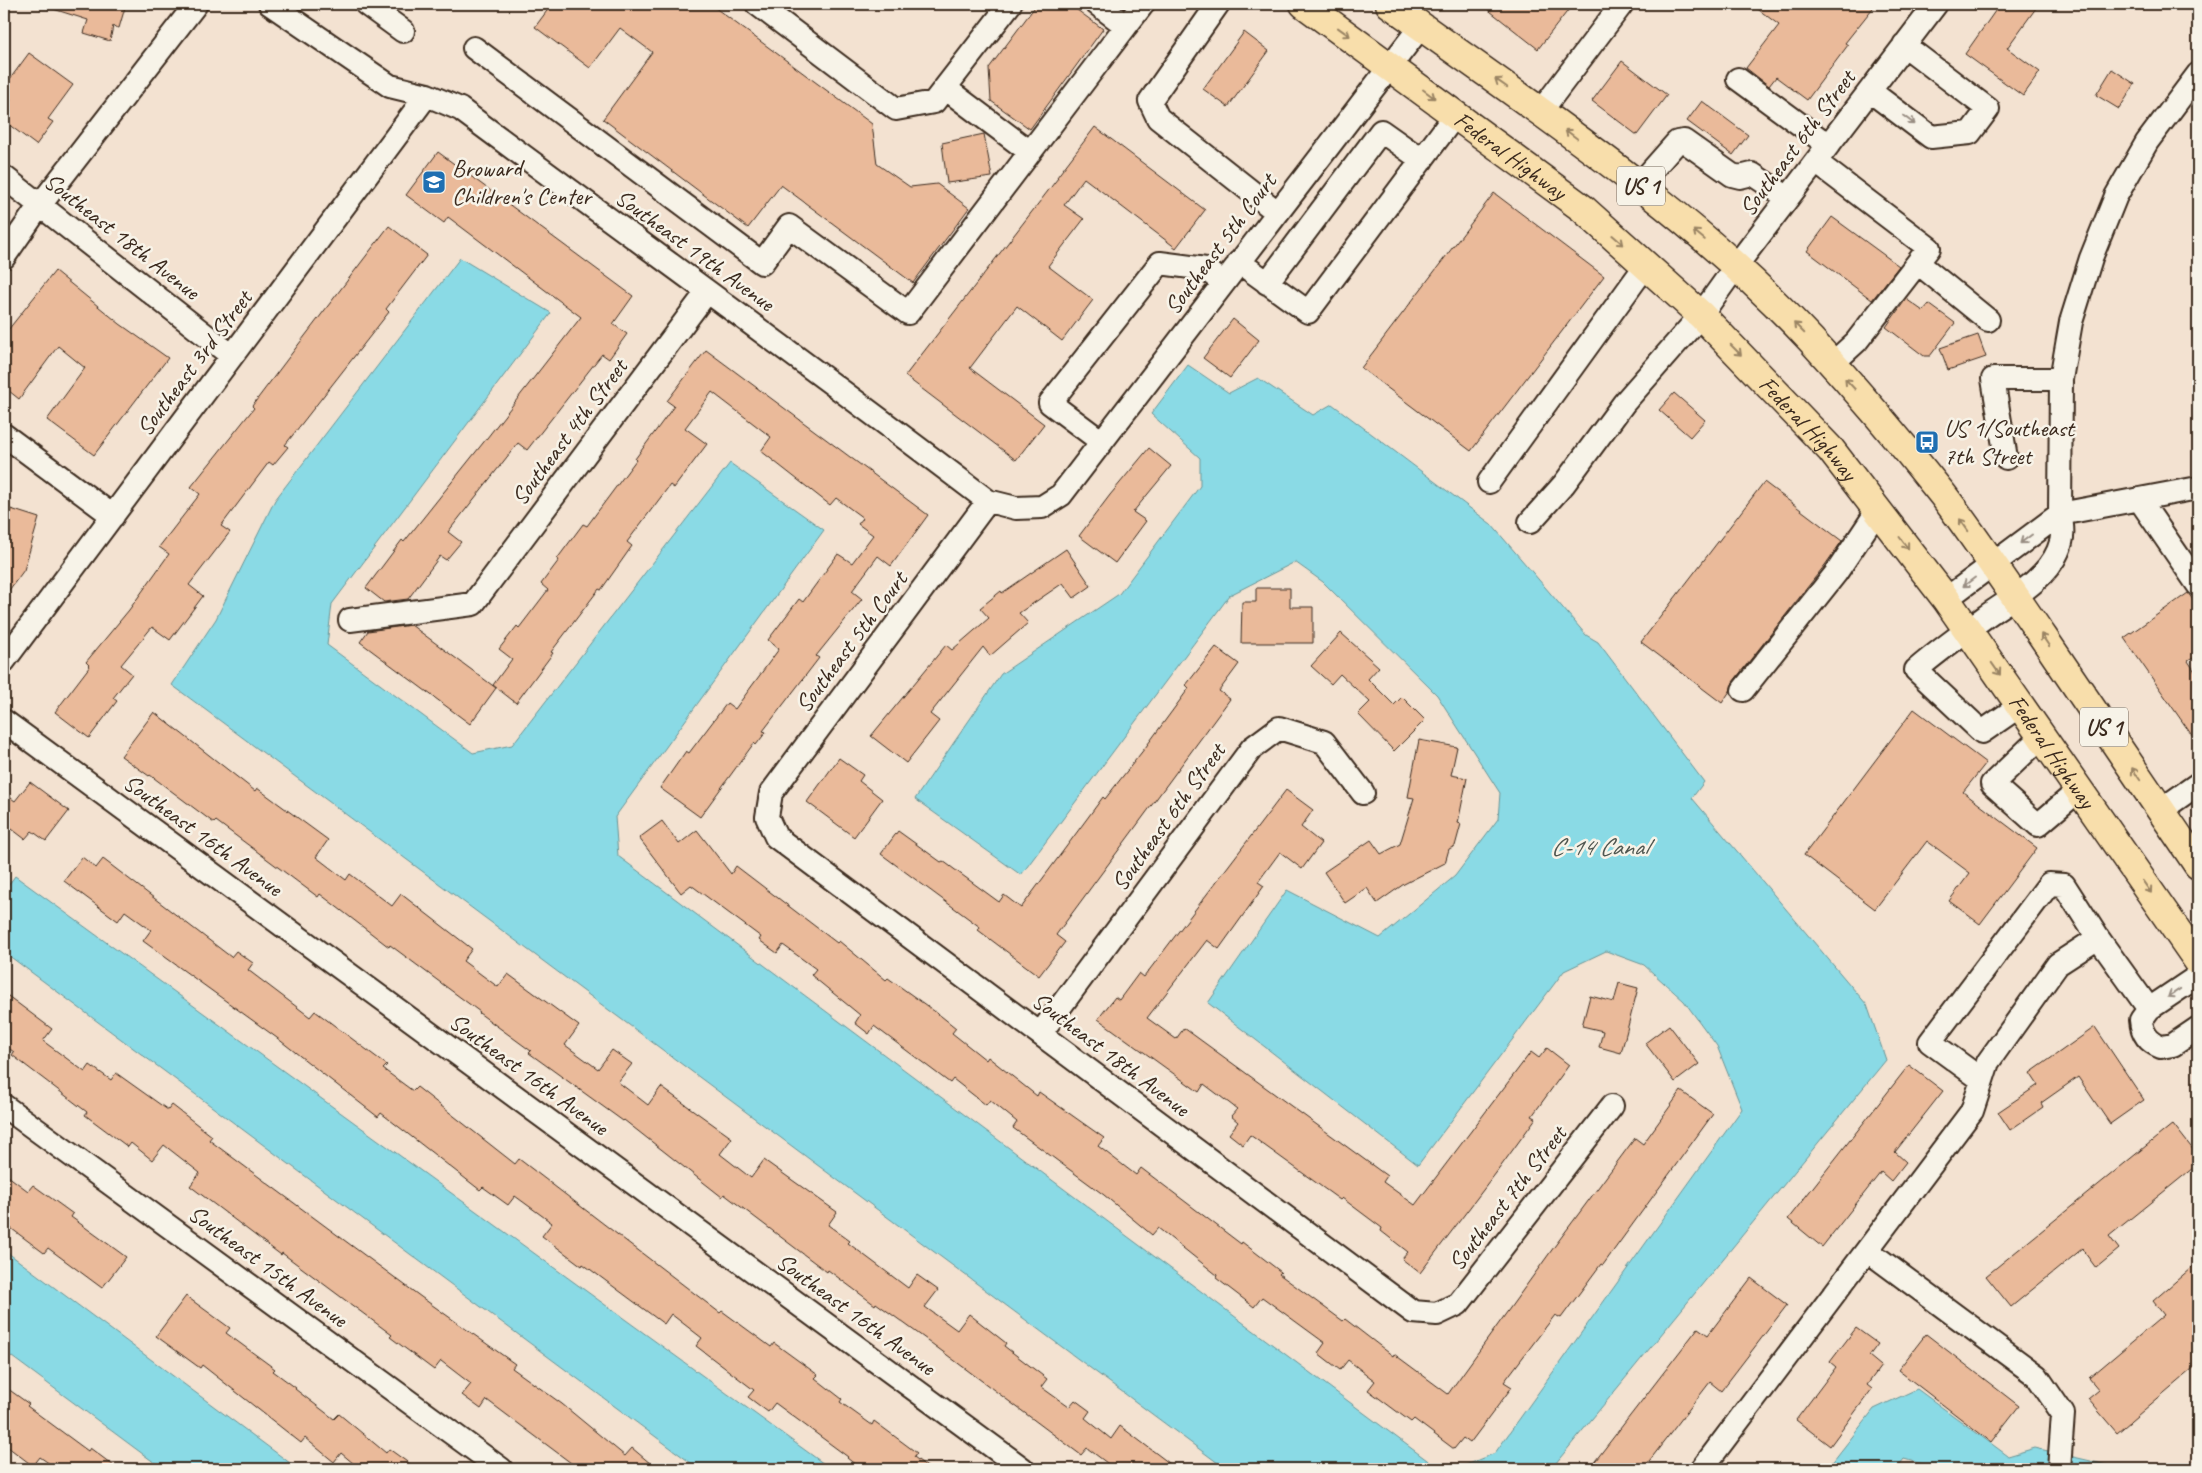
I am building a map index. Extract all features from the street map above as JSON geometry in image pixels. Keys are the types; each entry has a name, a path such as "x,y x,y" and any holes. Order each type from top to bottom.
{"main road":[{"name":"Federal Highway","path":"1304,4 1390,65 1582,208 1701,315 1831,450 1946,599 2198,961"},
{"name":"US 1","path":"1390,4 1541,111 1639,185 1736,266 1810,339 1869,404 1944,497 2198,865"}],"street":[{"path":"4,257 40,205 196,4"},
{"name":"Southeast 19th Avenue","path":"270,4 390,86 427,95 460,109 707,292 838,386 988,502 1016,508 1042,507 1061,495"},
{"path":"366,4 403,31"},
{"path":"757,4 896,109 934,102 1010,4"},
{"path":"1098,4 1126,26"},
{"path":"474,48 762,263 789,226 908,313 1143,4"},
{"path":"1218,4 1150,101 1158,118 1277,212"},
{"path":"1541,111 1622,4"},
{"name":"Southeast 6th Street","path":"1530,522 1564,484 1624,403 1701,315 1736,266 1936,4"},
{"name":"Southeast 5th Court","path":"1061,495 1420,26"},
{"path":"1870,91 1931,136 1970,133 1988,108 1904,45"},
{"path":"2021,705 1982,732 1916,670 2046,570 2058,551 2062,538 2060,514 2061,379 2071,322 2091,258 2116,196 2147,142 2198,74"},
{"path":"1738,79 1929,248 1856,342 1832,364"},
{"path":"945,88 1030,152"},
{"name":"Southeast 3rd Street","path":"4,661 427,95"},
{"path":"1239,262 1308,312 1456,114"},
{"path":"1267,283 1381,131 1422,160"},
{"path":"1639,185 1677,142 1684,141 1732,175 1740,177 1752,174 1788,198"},
{"name":"Southeast 18th Avenue","path":"4,177 232,356"},
{"path":"1102,442 1050,403 1160,263 1206,269 1223,283"},
{"path":"1918,263 1988,320"},
{"path":"1489,482 1646,265"},
{"name":"Southeast 4th Street","path":"350,620 473,604 707,292"},
{"path":"2006,458 1993,380 2061,379"},
{"path":"4,435 113,516"},
{"path":"1946,599 2060,514 2198,488"},
{"path":"2139,499 2198,586"},
{"name":"Southeast 5th Court","path":"767,818 771,793 988,502"},
{"path":"1743,690 1836,573 1878,510"},
{"name":"Southeast 16th Avenue","path":"4,721 1023,1469"},
{"name":"Southeast 6th Street","path":"1040,1034 1252,748 1280,728 1324,742 1363,793"},
{"path":"2042,736 1992,784 2038,826 2080,790"},
{"path":"2161,810 2198,784"},
{"name":"Southeast 18th Avenue","path":"767,818 776,837 1413,1312 1437,1314"},
{"path":"1982,1080 1930,1042 2048,884 2064,884 2098,938 2149,1010"},
{"path":"1702,1469 1972,1111 1988,1062 2058,964 2098,938"},
{"path":"2198,976 2149,1010 2141,1020 2142,1029 2147,1038 2161,1047 2173,1046 2198,1028"},
{"name":"Southeast 15th Avenue","path":"4,1106 502,1469"},
{"name":"Southeast 7th Street","path":"1437,1314 1458,1304 1612,1106"},
{"path":"1868,1251 2037,1376 2063,1414 2060,1459"}],"water":[{"path":"460,258 551,313 332,604 327,645 473,753 512,745 730,463 824,530 615,817 618,856 1439,1469 1226,1469 172,685 216,619 275,500"},
{"name":"C-14 Canal","path":"1188,365 1229,393 1258,378 1313,415 1332,404 1491,524 1586,635 1598,642 1704,782 1692,798 1867,1005 1886,1060 1551,1469 1456,1469 1495,1453 1742,1109 1717,1046 1684,1001 1644,965 1606,951 1564,971 1418,1165 1208,1003 1287,890 1380,938 1455,876 1498,819 1500,793 1437,695 1323,582 1295,562 1230,595 1021,875 915,799 1001,674 1119,594 1200,486 1200,458 1151,414"},
{"path":"15,876 831,1469 699,1469 4,952 4,891"},
{"path":"4,1250 298,1469 163,1469 4,1351"},
{"path":"1917,1389 2008,1456 2035,1448 2125,1469 1940,1469 1904,1459 1896,1469 1827,1469 1874,1409"}],"building":[{"path":"47,4 126,4 119,28 113,26 110,41 84,33 88,20 47,7"},
{"path":"552,4 710,4 872,124 877,164 910,187 937,184 969,208 913,283 781,185 748,228 603,119 652,52 620,28 590,68 535,27"},
{"path":"1037,4 1069,4 1103,29 1030,129 991,101 989,68"},
{"path":"1481,4 1573,4 1538,49"},
{"path":"1751,4 1876,4 1845,43 1848,45 1807,100 1776,77 1769,86 1746,68 1779,25"},
{"path":"2000,4 2039,4 2007,48 2040,72 2023,96 1965,54"},
{"path":"1244,32 1269,51 1228,107 1203,89"},
{"path":"29,53 73,85 48,119 53,122 36,145 4,121 4,110 11,100 4,95 4,87"},
{"path":"1622,61 1667,95 1637,135 1592,101"},
{"path":"2112,69 2135,84 2119,109 2096,95"},
{"path":"1702,101 1748,135 1733,155 1687,121"},
{"path":"1095,127 1205,210 1176,248 1084,178 1064,205 1084,219 1048,266 1093,300 1062,341 1017,306 970,368 1044,424 1016,460 905,376 1058,178"},
{"path":"984,134 992,177 947,183 942,143"},
{"path":"438,152 633,296 613,324 627,334 609,359 602,354 527,450 518,443 448,532 461,542 446,560 440,556 408,599 384,602 366,588 402,540 404,542 581,317 448,217 444,223 406,195"},
{"path":"1494,193 1604,276 1471,451 1361,368"},
{"path":"1832,217 1899,266 1872,300 1807,251"},
{"path":"389,226 427,255 386,309 389,312 285,445 288,447 273,465 269,462 221,526 230,532 189,585 203,596 170,640 152,627 121,665 132,674 113,698 117,701 89,738 55,712 90,666 86,662 129,610 169,554 159,547 200,494 191,487 254,408 252,406"},
{"path":"55,271 120,324 168,358 94,455 47,420 85,368 58,346 19,399 4,387 4,335"},
{"path":"1906,299 1923,311 1929,304 1955,323 1930,356 1924,356 1886,327"},
{"path":"1233,319 1259,340 1230,378 1203,358"},
{"path":"1978,335 1986,357 1948,370 1940,348"},
{"path":"706,350 928,515 891,566 878,556 852,591 862,599 816,656 819,658 763,731 766,732 756,745 754,743 700,817 660,788 686,751 689,753 727,703 735,709 779,649 768,640 799,599 803,602 838,554 852,563 873,535 858,524 863,518 836,498 830,505 761,451 771,437 712,392 685,428 707,444 674,488 670,485 627,542 632,546 601,590 599,589 551,652 553,653 516,703 493,685 512,659 499,649 517,626 519,628 548,590 541,584 559,560 557,559 583,524 587,526 636,460 674,406 667,401"},
{"path":"1674,393 1705,420 1690,437 1659,410"},
{"path":"1149,448 1171,466 1133,512 1146,521 1115,563 1079,536"},
{"path":"1764,482 1842,541 1733,682 1730,691 1722,703 1641,642"},
{"path":"11,509 39,518 24,570 4,597 4,534"},
{"path":"1066,549 1091,586 1074,598 1063,583 1019,613 1028,623 990,656 983,647 930,714 939,721 906,763 871,736 946,645 952,650 989,618 980,608 1001,591 1002,593"},
{"path":"1256,588 1290,588 1290,607 1313,607 1313,643 1241,643 1242,602 1256,602"},
{"path":"2188,593 2198,607 2198,655 2188,661 2198,676 2198,744 2124,638"},
{"path":"411,625 496,688 470,724 360,642 368,631"},
{"path":"1341,633 1379,667 1368,679 1394,705 1402,697 1425,720 1394,751 1358,714 1370,702 1340,674 1331,684 1311,666"},
{"path":"1216,647 1239,664 1219,691 1230,699 1056,935 1065,942 1039,976 978,930 980,927 881,854 898,831 999,902 1004,895 1021,908 1103,797 1105,799 1145,748 1189,688 1186,685"},
{"path":"1914,709 1986,763 1963,792 2037,848 1980,924 1949,901 1970,873 1927,841 1875,909 1804,855"},
{"path":"154,712 255,791 257,788 328,840 316,857 346,880 350,874 392,906 401,894 472,949 463,961 498,987 508,974 579,1026 565,1045 598,1069 612,1050 632,1064 618,1082 648,1105 661,1087 732,1138 720,1154 751,1178 764,1160 837,1212 828,1225 850,1241 848,1243 908,1288 917,1275 938,1290 925,1307 957,1330 969,1314 1006,1343 1004,1346 1047,1379 1041,1387 1069,1407 1075,1400 1090,1411 1085,1418 1111,1439 1120,1426 1177,1469 1115,1469 1087,1448 1081,1455 876,1303 875,1305 828,1270 827,1272 724,1194 722,1197 624,1120 529,1053 531,1051 480,1012 390,945 389,947 320,894 318,897 216,821 214,823 150,775 121,756"},
{"path":"1419,740 1457,747 1451,775 1467,778 1458,823 1461,824 1455,846 1449,849 1445,863 1404,884 1377,903 1367,888 1345,903 1324,872 1371,840 1381,854 1400,844 1414,798 1408,797"},
{"path":"839,758 863,775 859,781 882,799 854,837 807,802"},
{"path":"30,782 69,811 46,841 32,831 25,839 4,823 4,793 15,801"},
{"path":"1286,790 1313,810 1301,827 1321,843 1302,869 1280,852 1258,882 1264,886 1219,949 1207,940 1147,1018 1176,1039 1184,1028 1387,1176 1383,1182 1415,1205 1531,1052 1539,1058 1547,1048 1569,1065 1532,1116 1536,1118 1420,1273 1402,1259 1408,1252 1381,1231 1382,1228 1342,1198 1340,1200 1250,1135 1243,1145 1229,1134 1238,1122 1231,1116 1237,1109 1204,1084 1199,1092 1098,1019 1115,997 1119,1000 1139,973 1144,977"},
{"path":"662,821 679,844 697,830 731,874 736,866 837,943 839,941 886,980 888,978 941,1016 956,1028 952,1033 986,1060 988,1057 1037,1096 1039,1092 1104,1138 1098,1146 1136,1175 1141,1168 1241,1244 1242,1242 1281,1272 1279,1274 1343,1321 1345,1319 1393,1356 1394,1354 1448,1394 1635,1138 1643,1144 1681,1091 1713,1114 1603,1265 1601,1264 1561,1318 1555,1315 1504,1382 1512,1387 1470,1443 1463,1438 1454,1449 1414,1419 1411,1422 1368,1390 1375,1381 1348,1360 1340,1370 1318,1353 1325,1343 1262,1297 1254,1307 1216,1278 1217,1275 1158,1228 1152,1235 1104,1195 1013,1128 1017,1122 990,1100 986,1105 953,1079 950,1083 874,1026 869,1034 855,1023 860,1015 811,975 816,969 783,945 777,953 759,940 761,937 691,885 681,893 639,838"},
{"path":"82,857 96,868 103,859 231,957 236,951 253,963 248,970 310,1017 315,1011 387,1065 383,1069 413,1091 417,1087 515,1164 519,1159 720,1313 722,1311 771,1347 774,1343 818,1375 815,1378 842,1399 840,1402 872,1425 874,1421 917,1453 914,1457 930,1469 861,1469 848,1457 775,1403 768,1412 748,1397 754,1390 696,1346 702,1338 671,1314 664,1324 542,1236 552,1223 515,1196 508,1205 483,1187 480,1190 381,1113 378,1117 277,1038 143,941 151,930 125,911 118,921 64,881"},
{"path":"1619,983 1638,988 1621,1053 1599,1047 1603,1031 1582,1026 1590,996 1614,1002"},
{"path":"4,993 52,1029 43,1041 85,1072 90,1065 111,1080 116,1073 168,1110 172,1105 212,1136 209,1140 515,1364 512,1368 562,1404 625,1456 632,1448 657,1469 579,1469 487,1400 481,1409 462,1395 471,1384 441,1361 434,1370 390,1337 392,1335 282,1253 281,1255 190,1186 200,1173 164,1145 152,1160 131,1143 128,1147 85,1115 87,1112 12,1055 14,1052 4,1045"},
{"path":"1669,1025 1699,1064 1675,1082 1645,1043"},
{"path":"2095,1027 2144,1100 2110,1124 2078,1077 2041,1103 2043,1107 2010,1130 1998,1112 2038,1085 2030,1073"},
{"path":"1909,1065 1943,1091 1895,1152 1906,1162 1891,1181 1881,1172 1822,1247 1788,1219"},
{"path":"2173,1124 2198,1156 2198,1164 2109,1236 2119,1249 2096,1268 2082,1249 2011,1307 1986,1276"},
{"path":"4,1173 28,1191 33,1185 73,1214 71,1217 126,1257 102,1288 48,1248 44,1253 4,1223"},
{"path":"2198,1262 2198,1364 2117,1433 2088,1399 2099,1390 2089,1378 2164,1315 2153,1301"},
{"path":"1751,1278 1787,1305 1721,1391 1710,1382 1643,1469 1589,1469 1698,1328 1708,1335"},
{"path":"186,1296 230,1328 226,1333 275,1369 273,1371 334,1419 339,1414 386,1453 389,1449 417,1469 360,1469 341,1453 334,1462 305,1438 301,1443 202,1365 200,1368 156,1336"},
{"path":"1856,1328 1878,1344 1869,1356 1881,1366 1867,1385 1872,1389 1830,1446 1796,1420 1836,1367 1830,1362"},
{"path":"1926,1334 2019,1406 1991,1442 1898,1370"},
{"path":"4,1386 29,1404 27,1406 88,1451 90,1448 118,1469 57,1469 40,1457 33,1466 4,1444"}],"place":[{"name":"Broward Children's Center","path":"434,182"},
{"name":"US 1/Southeast 7th Street","path":"1927,442"}]}
